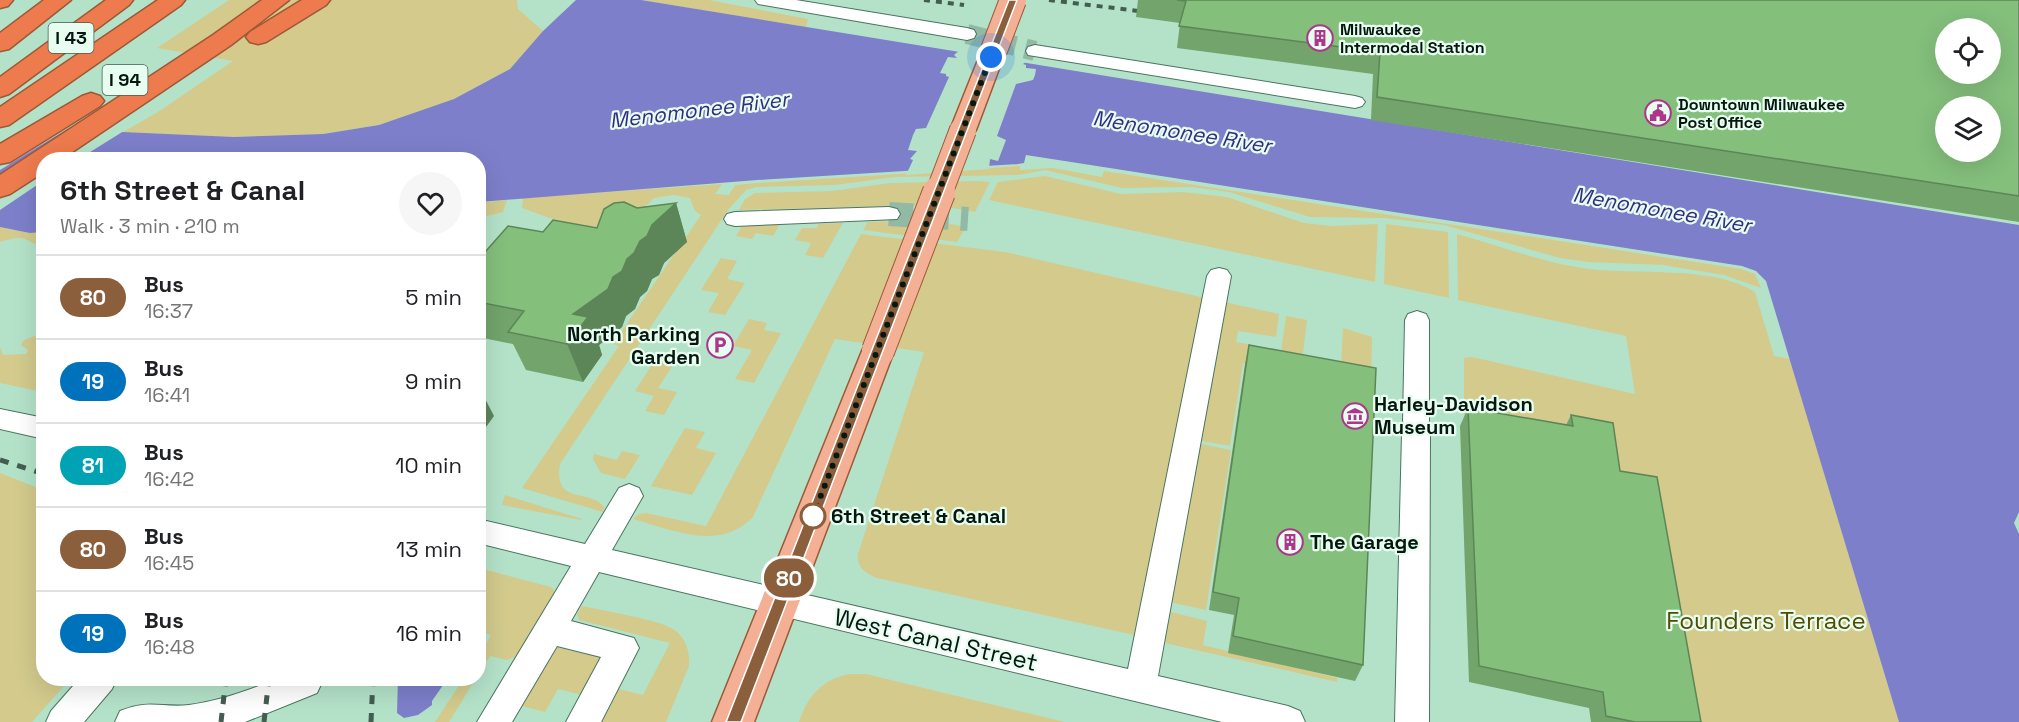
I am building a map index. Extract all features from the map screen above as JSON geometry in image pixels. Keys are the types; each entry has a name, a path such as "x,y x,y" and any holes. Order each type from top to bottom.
{"highway":[{"path":"0,44 59,0"},
{"name":"I 43","path":"0,89 121,0"},
{"name":"I 43","path":"0,119 173,0"},
{"name":"I 94","path":"0,156 174,51 248,0"},
{"path":"54,152 222,40 277,0"},
{"path":"70,152 318,0"},
{"path":"0,188 36,164"},
{"path":"0,194 36,173"}],"main road":[{"path":"734,722 1013,0"}],"street":[{"path":"764,0 967,34"},
{"path":"1035,51 1355,102"},
{"path":"735,219 890,213"},
{"path":"1140,688 1219,276"},
{"path":"1412,722 1417,320"},
{"path":"0,419 36,427"},
{"path":"494,722 629,496"},
{"name":"West Canal Street","path":"486,533 1288,722"},
{"path":"549,630 623,648 583,722"},
{"path":"63,722 94,686"},
{"path":"132,722 155,719 186,721 222,713 296,686"}],"green space":[{"path":"229,0 517,0 518,9 543,31 510,69 454,99 379,125 323,134 234,137 123,132 158,112 233,61 157,48"},
{"path":"641,0 709,0 808,19 806,27"},
{"path":"1020,166 1020,170 1053,168 1102,177 1104,171 1741,269 1755,274 1761,288 1724,275 1663,265 1588,262 1560,258 1444,225 1385,218 1310,217 1229,192 1192,187 1122,188 1045,170 1018,175 894,177 835,185 756,187 746,190 728,210 560,464 559,477 562,486 574,494 598,501 604,507 603,512 522,488 619,346 613,344 701,215 695,211 690,198 673,195 654,198 644,208 608,229 569,225 522,208 523,198 722,184 715,194 729,195 735,185"},
{"path":"1045,176 1121,194 1183,192 1227,197 1304,223 1332,226 1378,224 1375,282 989,200 998,182"},
{"path":"990,182 975,212 937,205 739,210 745,199 755,193 832,191 890,183"},
{"path":"507,200 503,212 486,216 486,202"},
{"path":"931,220 966,227 957,242 863,230 868,222"},
{"path":"843,223 823,258 805,255 811,243 795,240 802,228 817,228 818,224"},
{"path":"743,224 780,224 773,236 756,233 752,239 736,236"},
{"path":"1386,224 1448,232 1449,298 1384,284"},
{"path":"0,227 36,233 36,244 19,238 0,242"},
{"path":"861,234 1005,252 1205,298 1147,598 1142,598 1134,635 877,578 865,572 860,566 858,554 924,352 835,339 753,517 740,528 726,534 695,535 633,519 639,514 646,513 706,526"},
{"name":"Founders Terrace","path":"1457,234 1572,266 1608,271 1696,274 1738,284 1755,292 1774,356 1790,359 1899,722 1683,722 1559,444 1464,427 1464,358 1472,357 1635,394 1626,336 1458,300"},
{"path":"721,258 737,261 727,279 745,283 725,315 708,312 719,293 701,290"},
{"path":"1224,302 1279,314 1276,337 1238,331 1236,342 1274,349 1273,355 1255,364 1243,363 1230,446 1197,440"},
{"path":"1286,316 1307,320 1301,370 1279,366"},
{"path":"749,319 767,323 764,330 781,333 754,383 735,379 752,350 733,346"},
{"path":"1343,328 1372,337 1371,385 1341,366"},
{"path":"36,336 36,391 0,383 0,347 3,355 26,354 28,350 21,345 24,340"},
{"path":"657,357 677,359 658,388 677,392 664,415 645,411 654,396 635,391"},
{"path":"685,428 705,432 696,448 716,453 692,495 651,486"},
{"path":"1196,443 1231,450 1206,610 1169,602"},
{"path":"622,451 640,455 625,479 601,473 593,459 594,454 617,460"},
{"path":"0,473 36,487 36,686 64,686 32,722 0,722"},
{"path":"505,495 582,519 502,505"},
{"path":"486,570 551,587 555,592 515,657 507,660 490,656 486,663 486,643 491,635 486,633"},
{"path":"582,606 665,625 681,636 688,650 689,666 666,722 602,722 619,689 643,695 670,643 579,620 577,614"},
{"path":"1171,612 1207,621 1203,645 1337,678 1337,682 1165,643"},
{"path":"556,647 602,658 582,695 558,689 545,712 522,706"},
{"path":"849,674 866,674 1065,722 799,722 807,704 817,690 831,680"},
{"path":"459,686 471,686 449,722 435,722"}],"water":[{"name":"Menomonee River","path":"576,0 641,0 2019,225 2019,512 2014,523 2019,534 2019,722 1899,722 1766,281 1756,271 1742,266 1026,155 1024,163 1018,164 757,180 486,201 486,152 36,152 36,233 0,227 0,121 123,132 234,137 323,134 379,125 454,99 510,69 543,31"},
{"path":"398,686 442,686 432,701 432,705 418,715 404,718 397,713"}],"pier":[{"path":"961,49 1025,59 1027,61 1023,64 1026,68 1036,69 1033,80 1016,84 997,136 1006,140 998,161 990,159 989,169 906,175 913,160 910,159 917,151 908,150 913,135 916,129 926,128 949,77 940,73 948,57 957,58 954,55"},
{"path":"0,118 13,119 74,125 0,170"},
{"path":"82,125 127,129 90,152 41,152"},
{"path":"36,155 36,186 0,210 0,179"}],"building":[{"name":"Downtown Milwaukee Post Office","path":"1177,0 2019,0 2019,196 1377,97 1380,52 1179,26 1186,1"},
{"path":"624,202 637,208 676,203 652,225 647,236 640,241 634,253 627,259 622,271 613,277 608,289 573,314 588,317 567,344 508,332 524,311 486,304 486,251 508,226 543,232 553,220 597,228 604,209 614,203"},
{"name":"The Garage","path":"1249,345 1376,368 1363,665 1233,636 1239,598 1213,592"},
{"name":"Harley-Davidson Museum","path":"1468,408 1573,426 1571,415 1613,423 1620,471 1657,477 1701,722 1635,722 1606,716 1603,692 1479,666"}],"tunnel":[{"path":"967,34 1035,51"},
{"path":"889,214 968,219"}],"railway":[{"path":"924,0 964,5"},
{"path":"1049,0 1138,11"},
{"path":"0,460 36,471"},
{"path":"221,722 225,686"},
{"path":"264,722 268,686"},
{"path":"371,722 373,686"}],"bus line":[{"name":"80","path":"733,722 1013,0"}],"place":[{"name":"Milwaukee Intermodal Station","path":"1320,38"},
{"name":"Downtown Milwaukee Post Office","path":"1658,113"},
{"name":"North Parking Garden","path":"720,345"},
{"name":"Harley-Davidson Museum","path":"1355,416"},
{"name":"6th Street & Canal","path":"813,516"},
{"name":"The Garage","path":"1290,542"}],"route":[{"path":"813,516 991,57"}]}
